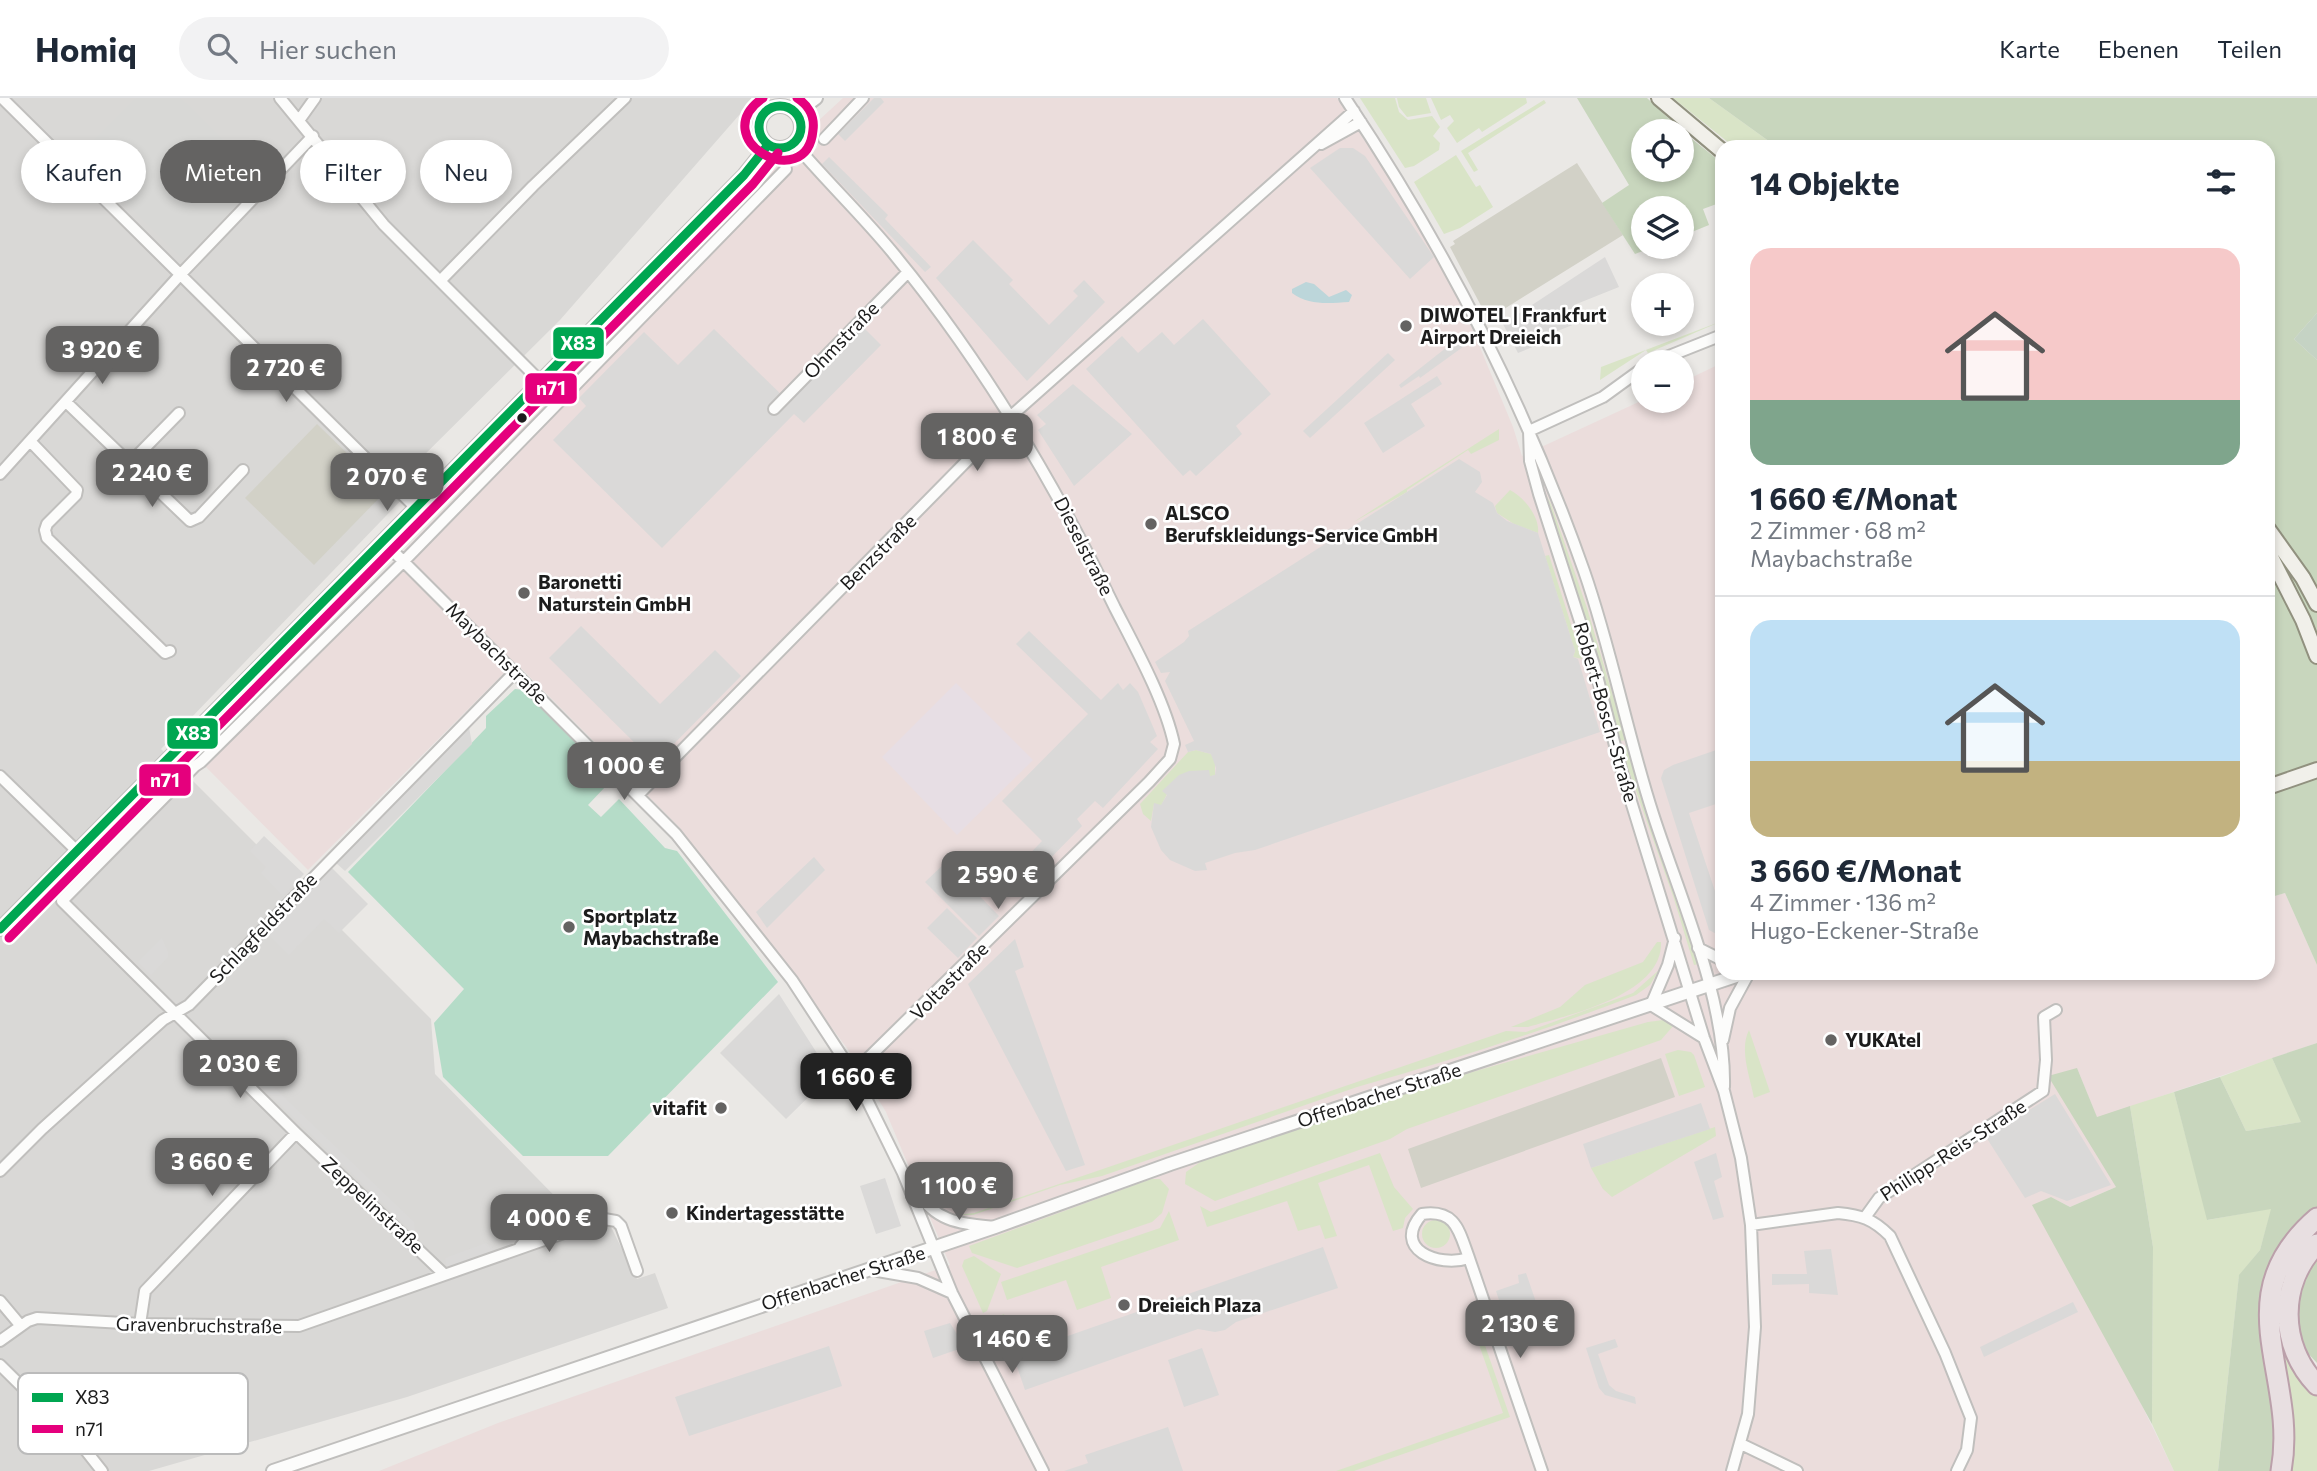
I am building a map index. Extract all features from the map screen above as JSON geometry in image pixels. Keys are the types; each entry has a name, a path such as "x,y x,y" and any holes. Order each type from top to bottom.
{"highway":[{"path":"2281,1471 2284,1425 2269,1336 2271,1292 2289,1248 2317,1218"},
{"path":"2317,1244 2300,1265 2294,1279 2288,1312 2295,1353 2302,1368 2317,1385"}],"main road":[{"path":"1659,98 1715,145"},
{"path":"2275,539 2304,578 2317,604"},
{"path":"2275,565 2299,611 2317,656"},
{"path":"2275,785 2317,770"}],"street":[{"path":"280,98 300,119 368,207 559,401"},
{"path":"300,119 314,98"},
{"path":"440,281 533,186 625,98"},
{"path":"796,113 816,98"},
{"path":"824,139 863,98"},
{"name":"Robert-Bosch-Straße","path":"1345,98 1432,236 1487,340 1529,431 1584,571 1617,679 1652,810 1698,948 1723,1042"},
{"path":"5,102 415,507"},
{"path":"784,106 796,113 801,130 794,143 780,148 768,145 760,133 760,119 770,108 784,106"},
{"name":"Benzstraße","path":"639,794 1010,417 1354,111"},
{"name":"Benzstraße","path":"1312,148 1361,122"},
{"path":"0,474 179,276 313,136"},
{"name":"Dieselstraße","path":"794,143 908,272 974,362 1056,491 1146,672 1174,744 1173,753 1161,768"},
{"path":"0,929 415,507 542,383 744,175 768,145"},
{"path":"404,561 786,169"},
{"name":"Ohmstraße","path":"774,409 908,272"},
{"path":"1684,350 1715,338"},
{"path":"1529,431 1603,397 1631,377"},
{"path":"66,402 190,521 199,517 243,470"},
{"path":"129,464 178,413"},
{"name":"Robert-Bosch-Straße","path":"1529,431 1531,461 1539,494 1595,668 1621,769 1692,991 1704,1038 1724,1091"},
{"path":"30,441 77,490 76,495 47,524 47,538 165,653 170,651"},
{"name":"Maybachstraße","path":"383,541 639,794 676,834 790,978 853,1073 903,1173 953,1293 1043,1471"},
{"name":"Zeppelinstraße","path":"404,561 62,901 296,1133 444,1274"},
{"name":"Schlagfeldstraße","path":"0,1171 70,1103 163,1020 189,1005 515,672"},
{"name":"Voltastraße","path":"853,1073 1161,768"},
{"path":"0,776 77,851"},
{"path":"1675,938 1668,965 1651,1005 1704,1038"},
{"path":"1698,948 1715,956"},
{"name":"Offenbacher Straße","path":"273,1471 870,1270 1170,1164 1724,980"},
{"name":"Offenbacher Straße","path":"1723,1042 1730,1008 1744,980"},
{"name":"Philipp-Reis-Straße","path":"1866,1216 1879,1198 2043,1091 2046,1060 2044,1017 2056,1010"},
{"path":"1723,1042 1724,1091 1741,1158 1751,1225 1755,1327 1748,1414 1732,1471"},
{"path":"140,1324 145,1291 296,1133"},
{"name":"Maybachstraße","path":"903,1173 922,1200 939,1216 954,1222 995,1227"},
{"path":"1469,1258 1455,1263 1439,1261 1423,1254 1415,1246 1411,1233 1414,1222 1422,1214 1438,1211 1452,1220 1469,1258 1542,1471"},
{"path":"519,1248 548,1213 563,1215 575,1228"},
{"name":"Philipp-Reis-Straße","path":"1751,1225 1838,1213 1866,1216 1882,1228 1897,1248 1967,1406 1970,1418 1967,1450 1957,1471"},
{"name":"Gravenbruchstraße","path":"0,1341 37,1318 140,1324 299,1326 604,1219 616,1221 637,1271"},
{"path":"870,1270 910,1276 953,1293"},
{"path":"0,1301 21,1326"},
{"path":"0,1365 18,1384"},
{"path":"1741,1444 1797,1471"},
{"path":"86,1454 100,1468"}],"shaded area":[{"path":"0,98 754,98 560,320 401,478 411,490 161,749 431,1019 435,1074 588,1230 610,1225 637,1279 655,1273 668,1308 407,1397 248,1443 248,1373 18,1373 18,1454 208,1454 149,1471 0,1471"},
{"path":"136,98 180,98 223,140 160,140 160,203 237,203 183,259 126,203 146,203 146,140 95,140"},
{"path":"843,98 1337,98 1405,203 1469,321 1513,427 1522,456 1631,406 1631,413 1694,413 1694,376 1715,366 1715,980 2275,980 2275,896 2285,893 2317,965 2317,1043 2097,1118 2077,1068 2116,1187 2070,1207 2051,1197 2033,1206 2119,1359 2174,1471 379,1471 498,1423 950,1265 886,1112 847,1048 680,828 515,662 308,870 201,762 759,181 781,163 797,167 818,147 815,133 817,122"},
{"path":"874,98 881,98 884,102 845,141 838,134"},
{"path":"1340,148 1353,148 1365,156 1434,257 1410,279 1310,168"},
{"path":"829,157 888,215 885,219 931,267 925,272 822,164"},
{"path":"1577,163 1623,235 1488,319 1450,247 1455,244 1453,241"},
{"path":"973,240 1013,280 1009,284 1049,325 1078,296 1073,291 1084,280 1105,302 1027,381 936,278"},
{"path":"1605,257 1619,287 1574,305 1580,322 1545,336 1547,341 1518,353 1503,324"},
{"path":"1203,319 1271,394 1236,426 1242,434 1196,476 1190,470 1183,476 1086,369 1122,336 1138,353 1162,332 1174,345"},
{"path":"863,327 881,345 804,423 794,414 662,548 553,440 586,406 579,398 644,332 678,365 714,329 789,402"},
{"path":"1461,336 1467,344 1420,378 1419,376 1401,388 1399,385"},
{"path":"1388,353 1395,360 1310,438 1303,431"},
{"path":"1437,376 1442,384 1411,404 1425,426 1383,453 1364,423"},
{"path":"1073,384 1132,434 1074,486 1038,430 1046,424 1037,415"},
{"path":"317,424 386,491 314,565 245,498"},
{"path":"1459,459 1480,472 1482,482 1475,492 1493,503 1497,513 1507,521 1538,533 1575,651 1573,657 1578,659 1600,732 1255,850 1235,853 1205,863 1207,870 1195,871 1170,860 1161,850 1151,827 1154,803 1161,805 1167,795 1162,791 1179,775 1189,771 1209,770 1210,776 1215,775 1216,768 1211,754 1196,750 1188,752 1185,745 1194,741 1165,681 1170,672 1161,673 1155,662 1184,642 1189,636 1188,631"},
{"path":"581,626 660,704 715,650 741,676 655,763 549,658"},
{"path":"1029,631 1101,700 1118,683 1123,690 1130,683 1138,692 1157,736 1150,742 1158,749 1103,808 1095,801 1077,819 1082,826 1031,878 1019,865 1042,841 1002,801 1088,714 1016,644"},
{"path":"956,683 1033,760 957,835 882,757"},
{"path":"469,727 472,744 345,871 336,863"},
{"path":"1715,750 1715,804 1689,813 1715,891 1715,933 1709,930 1661,778 1664,770"},
{"path":"264,836 304,874 283,896 261,873 266,867 250,851"},
{"path":"814,857 825,870 767,928 756,912"},
{"path":"946,862 999,916 979,936 925,882"},
{"path":"332,868 368,904 339,933 324,919 289,955 269,935"},
{"path":"947,908 977,938 958,958 927,928"},
{"path":"162,938 168,957 151,975 138,962"},
{"path":"1015,939 1024,967 1015,971 1085,1165 1066,1171 968,984"},
{"path":"779,994 831,1075 786,1119 720,1053"},
{"path":"220,1047 233,1048 414,1222 415,1234"},
{"path":"1661,1058 1675,1097 1421,1188 1408,1149"},
{"path":"2055,1094 2111,1185 2067,1201 2041,1191 2025,1198 1986,1137"},
{"path":"1701,1103 1710,1129 1591,1168 1583,1144"},
{"path":"1716,1153 1722,1177 1714,1181 1724,1217 1713,1220 1694,1162"},
{"path":"885,1178 901,1226 876,1234 860,1186"},
{"path":"486,1243 496,1251 447,1268 445,1258"},
{"name":"Dreieich Plaza","path":"1323,1247 1338,1288 1236,1322 1225,1330 1215,1332 1198,1329 1025,1390 1013,1355"},
{"path":"1831,1249 1838,1295 1809,1293 1809,1284 1772,1285 1772,1274 1807,1274 1804,1251"},
{"path":"1526,1273 1546,1331 1513,1342 1496,1291 1519,1283 1518,1275"},
{"path":"2073,1302 2078,1312 1984,1357 1980,1347"},
{"path":"950,1323 965,1347 933,1358 924,1331"},
{"path":"1615,1339 1618,1347 1598,1354 1609,1385 1616,1391 1635,1397 1636,1404 1605,1395 1599,1388 1586,1348"},
{"path":"829,1346 842,1386 689,1436 675,1397"},
{"path":"1202,1348 1219,1395 1184,1407 1168,1360"},
{"path":"1168,1427 1183,1471 1064,1471 1088,1463 1085,1455"}],"green space":[{"path":"1360,98 1395,98 1399,112 1408,120 1432,116 1440,127 1433,136 1440,143 1439,150 1414,166 1405,168"},
{"path":"1397,98 1426,98 1431,113 1407,117 1399,107"},
{"path":"1431,98 1526,98 1527,103 1482,132 1479,128 1457,143 1447,128 1454,121 1450,115 1441,120"},
{"path":"1577,98 1647,98 1669,119 1631,119 1631,182 1694,182 1694,141 1715,157 1715,205 1703,209 1709,225 1694,231 1694,196 1631,196 1631,248 1602,203 1629,185"},
{"path":"1673,98 1709,98 1767,140 1725,140"},
{"path":"1709,98 2317,98 2317,313 2294,339 2317,360 2317,965 2285,893 2275,896 2275,140 1767,140"},
{"path":"1544,100 1546,103 1468,153 1478,170 1474,172 1461,151"},
{"path":"1456,155 1476,187 1480,185 1493,207 1460,228 1444,234 1414,182"},
{"path":"2317,313 2317,360 2294,339"},
{"path":"1683,336 1687,336 1655,350 1646,350"},
{"path":"1631,356 1631,360 1600,380 1601,367"},
{"path":"1499,429 1499,440 1471,454 1468,450 1407,492 1352,523"},
{"path":"1539,481 1551,504 1587,608 1626,740 1620,741 1587,622"},
{"path":"1510,490 1521,497 1530,508 1538,533 1514,524 1497,513 1495,506"},
{"path":"1549,555 1582,659 1573,657 1575,651 1545,556"},
{"name":"Sportplatz Maybachstraße","path":"515,689 524,690 608,771 606,786 588,805 601,817 619,799 665,848 677,851 778,982 608,1156 523,1156 443,1077 434,1023 464,989 348,872 486,728 486,716"},
{"path":"1628,745 1638,786 1699,964 1694,965 1628,768 1622,747"},
{"path":"1196,750 1211,754 1215,761 1215,775 1163,791 1167,794 1161,806 1154,804 1151,821 1143,814 1140,804 1188,752"},
{"path":"1657,942 1661,942 1658,960 1647,976 1630,989 1588,1009 1528,1027 1511,1027 1560,1007 1585,985 1643,962"},
{"path":"1659,970 1650,985 1636,995 1533,1033 1357,1087 1102,1176 1060,1185 973,1215 956,1215 974,1213 1506,1031 1526,1032 1633,993"},
{"path":"1663,1020 1674,1025 1661,1040 1407,1129 1390,1139 1215,1201 1185,1184 1186,1172 1206,1158 1430,1084"},
{"path":"1749,1030 1770,1092 1754,1098 1745,1055"},
{"path":"2317,1043 2317,1363 2304,1349 2267,1351 2276,1445 2271,1471 2218,1471 2239,1275 2260,1250 2271,1209 2207,1220 2174,1092 2220,1077 2246,1131 2301,1122 2272,1058"},
{"path":"1678,1050 1694,1055 1705,1087 1679,1096 1665,1054"},
{"path":"2272,1058 2302,1122 2246,1131 2220,1077"},
{"path":"2077,1068 2097,1117 2130,1106 2153,1247 2152,1424 2032,1205 2051,1197 2070,1207 2116,1187 2048,1076"},
{"path":"2174,1092 2208,1220 2272,1208 2260,1250 2239,1276 2218,1471 2174,1471 2152,1424 2153,1247 2130,1106"},
{"path":"1715,1127 1716,1136 1612,1197 1603,1189 1591,1168"},
{"path":"1380,1153 1394,1187 1413,1209 1405,1218 1403,1228 1393,1231 1369,1165 1318,1183 1337,1236 1325,1239 1320,1225 1298,1231 1287,1201 1207,1227 1200,1206 1211,1212"},
{"path":"1151,1179 1160,1179 1169,1189 1162,1213 1152,1222 1017,1268 972,1253 969,1246"},
{"path":"1169,1211 1179,1240 1101,1267 1111,1298 1077,1310 1066,1280 1007,1300 1001,1282 1160,1228"},
{"path":"1436,1220 1446,1224 1450,1234 1446,1244 1436,1248 1426,1244 1422,1234 1426,1224"},
{"path":"974,1256 1001,1274 987,1311 983,1313 962,1266 964,1260"},
{"path":"2284,1303 2317,1392 2317,1471 2290,1471 2293,1422 2279,1342"},
{"path":"1004,1314 1010,1330 1005,1333 1013,1355 1005,1358 987,1321"},
{"path":"1481,1334 1510,1417 1354,1471 1336,1471 1503,1413 1476,1336"}],"water":[{"path":"1306,282 1314,284 1329,297 1346,290 1352,295 1349,302 1327,303 1305,300 1292,293 1292,289"}],"transit line":[{"name":"n71","path":"763,98 748,114 745,130 751,144 764,154 779,160 794,159 807,149 813,130 810,111 797,98"},
{"name":"X83","path":"780,106 795,112 801,127 795,142 780,148 765,142 759,127 765,112 780,106"},
{"name":"X83","path":"0,929 744,175 768,145"},
{"name":"n71","path":"9,938 753,184 778,153"}],"place":[{"name":"DIWOTEL | Frankfurt Airport Dreieich","path":"1406,326"},
{"name":"ALSCO Berufskleidungs-Service GmbH","path":"1151,524"},
{"name":"Baronetti Naturstein GmbH","path":"524,593"},
{"name":"Sportplatz Maybachstraße","path":"569,927"},
{"name":"YUKAtel","path":"1831,1040"},
{"name":"vitafit","path":"721,1108"},
{"name":"Kindertagesstätte","path":"672,1213"},
{"name":"Dreieich Plaza","path":"1124,1305"}]}
